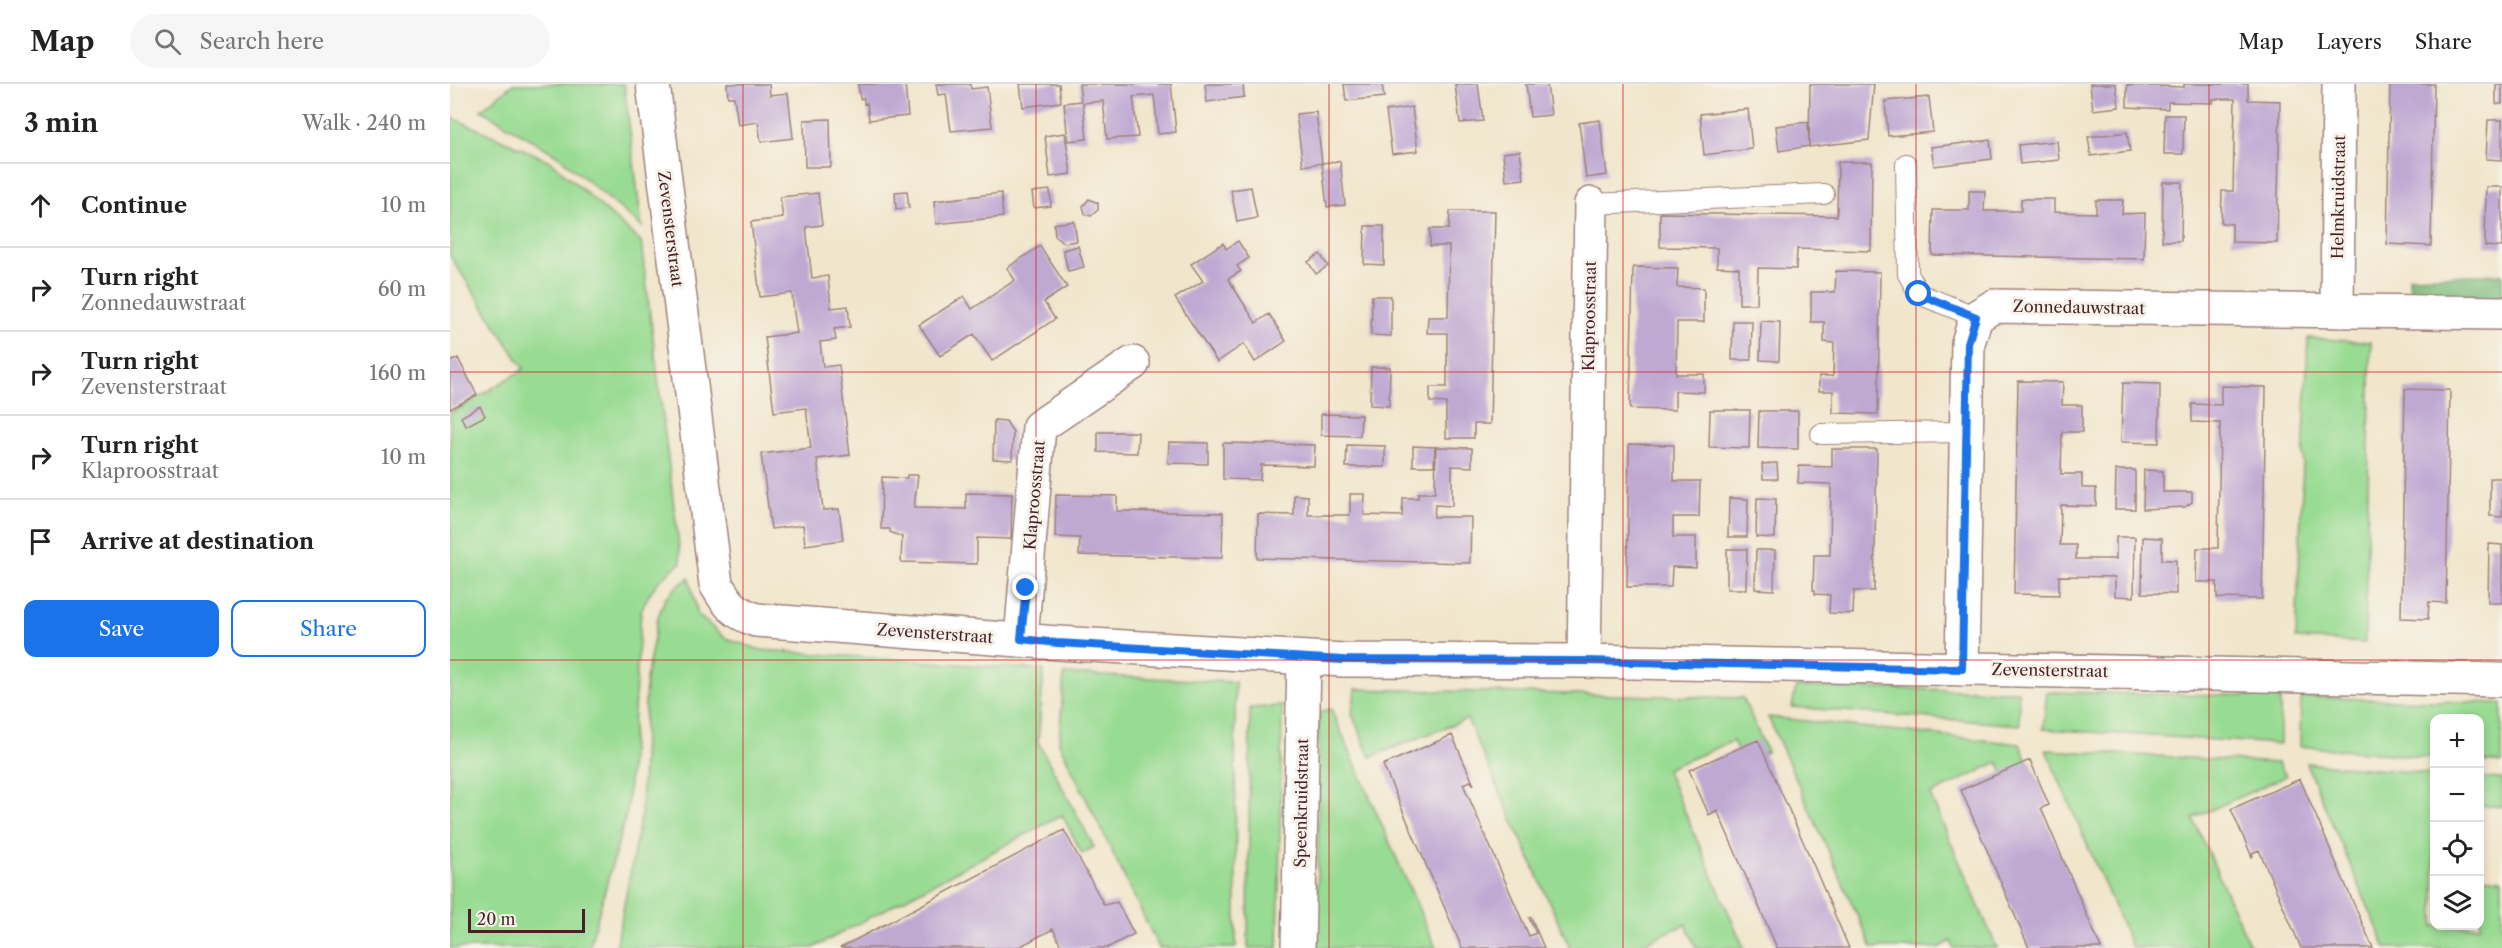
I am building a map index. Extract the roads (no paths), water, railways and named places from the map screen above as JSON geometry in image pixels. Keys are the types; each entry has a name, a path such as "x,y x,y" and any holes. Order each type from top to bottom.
{"street":[{"name":"Zevensterstraat","path":"653,84 716,584 726,601 739,614 756,620 1304,659 1584,661 2502,680"},
{"name":"Helmkruidstraat","path":"2337,310 2340,84"},
{"name":"Klaproosstraat","path":"1584,661 1591,204"},
{"name":"Zonnedauwstraat","path":"1976,317 1994,306 2502,313"},
{"path":"1962,669 1968,343 1976,317"},
{"name":"Klaproosstraat","path":"1021,639 1039,427 1132,363"},
{"name":"Speenkruidstraat","path":"1298,948 1304,659"}],"lane":[{"path":"1906,164 1908,274 1919,294 1976,317"},
{"name":"Klaproosstraat","path":"1591,204 1824,194"},
{"path":"1821,434 1966,432"}]}
